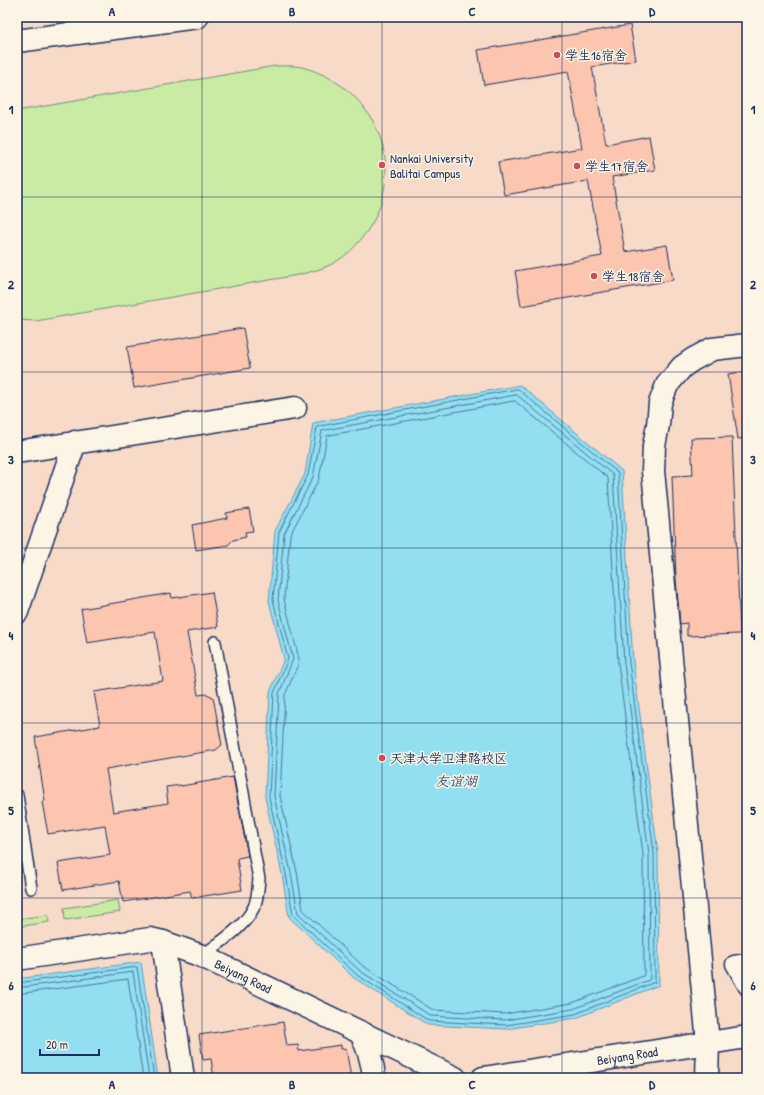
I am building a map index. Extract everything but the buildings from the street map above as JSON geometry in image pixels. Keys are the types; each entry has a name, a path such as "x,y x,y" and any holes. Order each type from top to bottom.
{"street":[{"path":"17,41 197,17"},
{"path":"707,1078 708,1043 653,471 654,446 660,403 667,385 682,367 712,349 747,345"},
{"path":"17,452 295,408"},
{"path":"17,612 75,442"},
{"name":"Beiyang Road","path":"17,959 150,939 163,942 202,956 455,1078"},
{"path":"163,942 183,1078"},
{"path":"747,962 734,964 747,987"},
{"path":"361,1033 368,1047 372,1061 374,1078"},
{"name":"Beiyang Road","path":"483,1078 747,1037"}],"lane":[{"path":"202,956 228,936 249,916 256,899 259,879 215,642"},
{"path":"17,795 31,888"}],"shaded area":[{"name":"天津大学卫津路校区","path":"17,17 747,17 747,1078 17,1078"}],"green space":[{"path":"275,66 302,67 326,76 346,90 363,106 376,126 383,148 386,172 383,196 370,227 350,252 326,267 298,275 36,321 17,320 17,111"},
{"path":"118,900 120,912 65,920 64,908"},
{"path":"48,915 49,922 17,927 17,919"}],"water":[{"name":"友谊湖","path":"520,385 622,471 633,662 658,853 659,985 576,1018 506,1029 428,1025 354,978 289,917 282,874 265,797 270,692 284,659 269,601 275,531 305,474 313,423"},
{"path":"141,962 158,1078 17,1078 17,979"}],"place":[{"name":"学生16宿舍","path":"557,55"},
{"name":"Nankai University Balitai Campus","path":"382,165"},
{"name":"学生17宿舍","path":"577,166"},
{"name":"学生18宿舍","path":"594,276"},
{"name":"天津大学卫津路校区","path":"382,758"}]}
